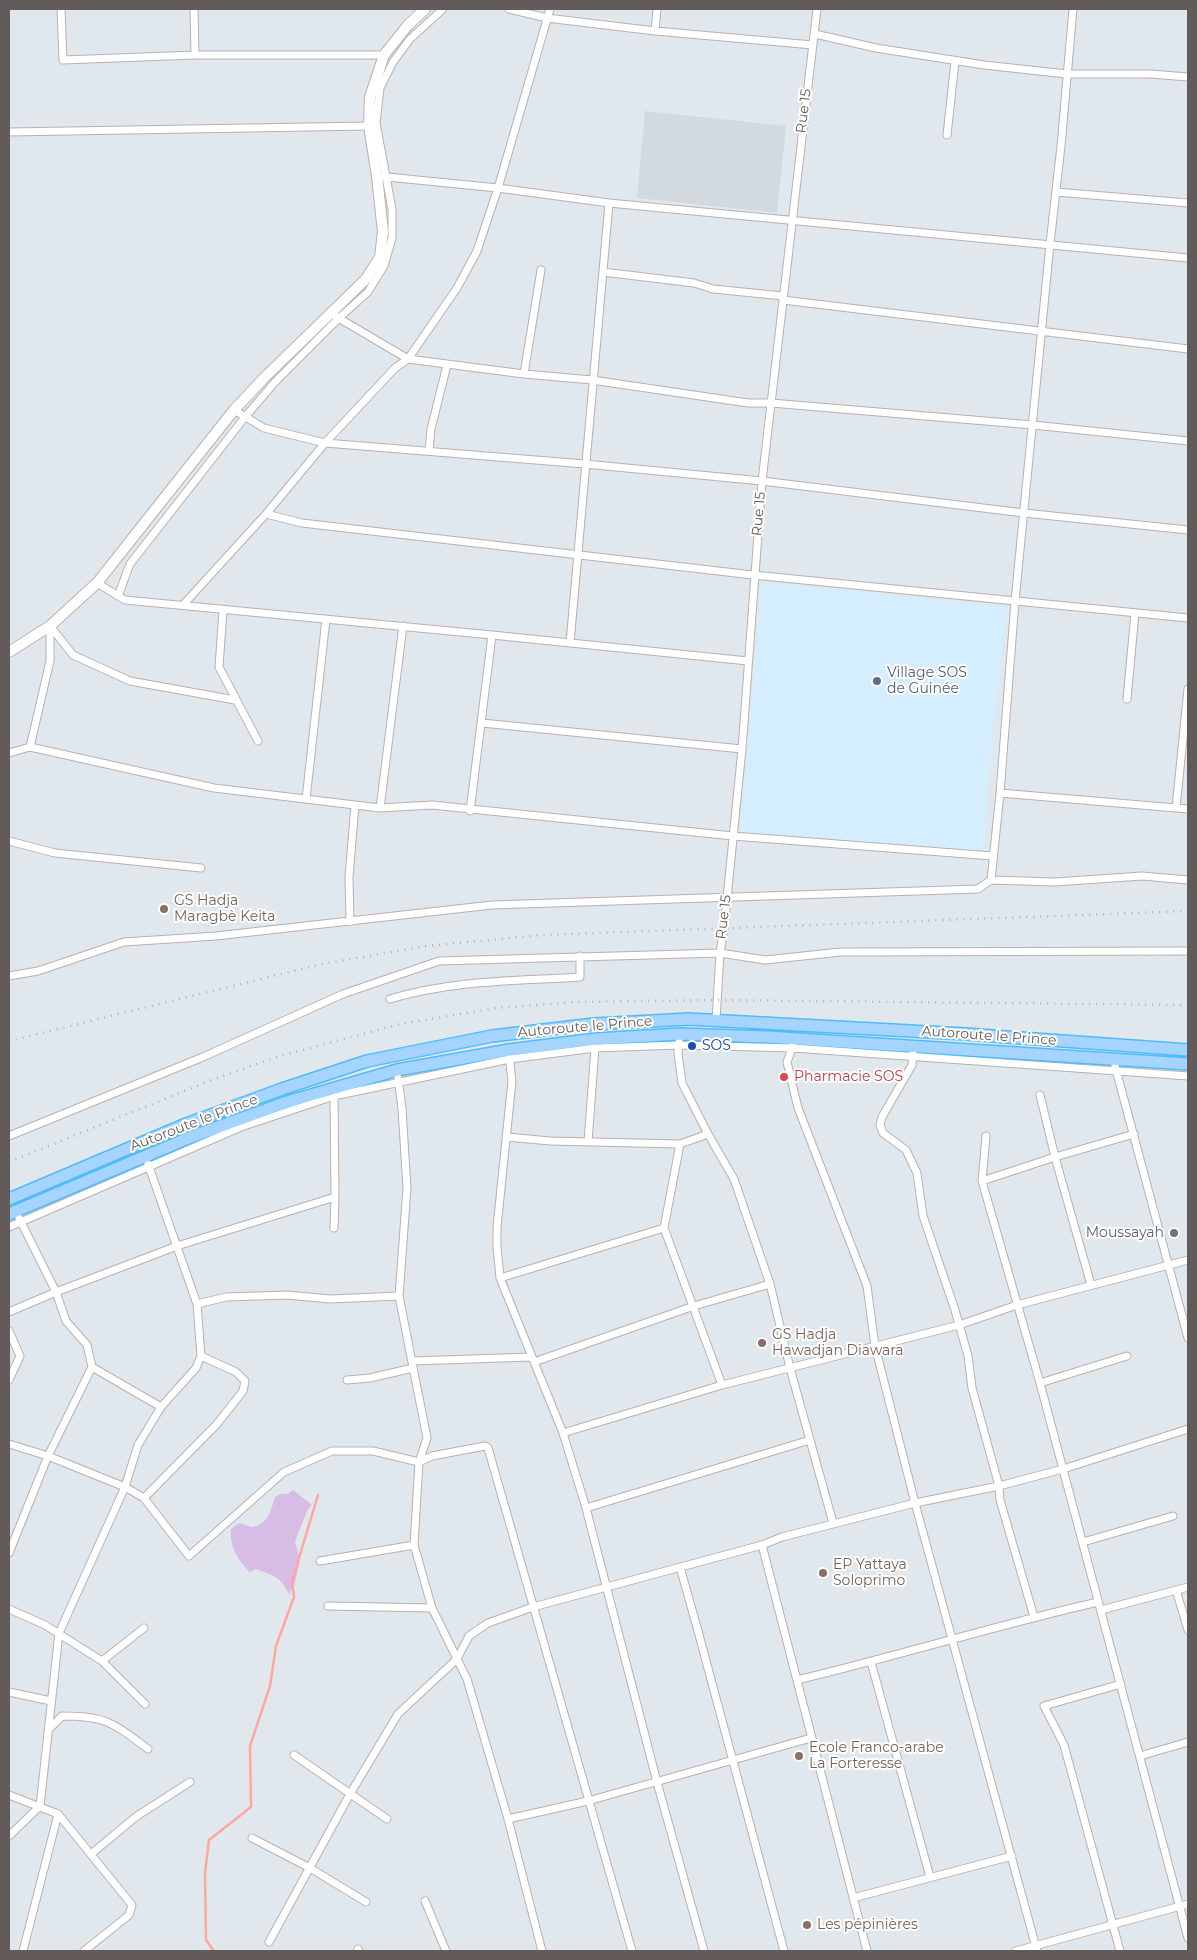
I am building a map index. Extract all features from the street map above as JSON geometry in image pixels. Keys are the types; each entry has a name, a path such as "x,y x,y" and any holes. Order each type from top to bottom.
{"main road":[{"path":"9,652 50,626 97,583 234,410 266,376 334,316 366,279 380,258 383,232 382,177 369,126 370,97 384,55 408,25 425,9"},
{"name":"Autoroute le Prince","path":"9,1199 186,1124 367,1061 510,1034 594,1024 689,1019 966,1034 1188,1050"},
{"name":"Autoroute le Prince","path":"15,1216 147,1162 191,1137 287,1102 397,1076 596,1038 793,1043 1114,1064 1188,1064"}],"street":[{"path":"61,9 63,60 195,56 384,55"},
{"path":"194,9 195,56"},
{"path":"442,9 410,39 393,62 380,88 376,124 382,177 498,188 609,203 1188,258"},
{"path":"509,9 547,18 655,31 813,45"},
{"path":"183,606 266,514 325,443 395,368 408,359 457,288 477,251 498,188 550,9"},
{"path":"655,31 657,9"},
{"name":"Rue 15","path":"716,1020 720,953 742,749 753,575 762,481 817,9"},
{"path":"991,880 1000,793 1015,601 1050,244 1062,146 1073,9"},
{"path":"815,34 876,48 954,61 1067,74 1150,74 1188,77"},
{"path":"947,135 954,61"},
{"path":"9,132 369,126"},
{"path":"1056,192 1188,203"},
{"path":"570,643 609,203"},
{"path":"524,374 542,270"},
{"path":"603,272 694,283 713,289 1188,349"},
{"path":"118,596 130,564 245,417 334,316 408,359 447,365 592,380 748,403 771,403 1032,424 1188,441"},
{"path":"429,451 431,429 447,365"},
{"path":"234,410 264,428 325,443 585,464 762,481 1024,513 1188,530"},
{"path":"266,514 302,523 753,575 1188,618"},
{"path":"97,583 125,600 748,661"},
{"path":"223,610 219,667 258,741"},
{"path":"1127,699 1135,613"},
{"path":"306,799 326,619"},
{"path":"50,626 73,655 130,681 235,700"},
{"path":"30,747 50,661 50,626"},
{"path":"380,808 403,626"},
{"path":"470,811 492,635"},
{"path":"1176,808 1188,689"},
{"path":"482,723 742,749"},
{"path":"9,753 30,747 214,788 380,808 432,806 733,836 993,856"},
{"path":"1000,793 1188,809"},
{"path":"350,922 349,877 355,805"},
{"path":"9,841 55,853 201,868"},
{"path":"9,976 38,971 124,942 216,936 492,905 978,888 991,880 1055,882 1142,876 1188,880"},
{"path":"9,1136 203,1057 343,994 440,961 720,953 765,960 841,952 1188,952"},
{"path":"390,999 414,992 466,983 580,977 580,956"},
{"path":"704,1951 605,1588 586,1508 563,1433 500,1278 497,1247 512,1081 509,1054 595,1048 680,1039 678,1053 682,1083 734,1179 770,1284 790,1368 833,1523"},
{"path":"793,1043 787,1062 798,1108 867,1286 875,1346 915,1503 1036,1949"},
{"path":"588,1142 595,1048"},
{"path":"913,1051 912,1065 882,1117 880,1125 883,1133 906,1150 917,1173 923,1216 968,1356 972,1388 999,1486 1000,1500 1034,1617"},
{"path":"1188,1076 1114,1064 1188,1338"},
{"path":"9,1836 40,1806 59,1633 125,1487 138,1445 161,1407 196,1368 201,1356 198,1304 147,1162 241,1127 397,1076 402,1109 407,1188 399,1296 427,1438 419,1462 414,1545 432,1608 467,1679 508,1819 540,1950"},
{"path":"334,1096 334,1228"},
{"path":"1040,1096 1091,1285"},
{"path":"507,1136 550,1141 680,1144 708,1134"},
{"path":"982,1181 1134,1134"},
{"path":"986,1136 982,1181 1040,1383 1188,1938"},
{"path":"680,1144 664,1228 722,1385"},
{"path":"9,1312 177,1246 335,1197"},
{"path":"9,1226 15,1216"},
{"path":"9,1554 48,1456 92,1368 87,1345 66,1320 56,1292 15,1216"},
{"path":"500,1278 664,1228"},
{"path":"563,1433 722,1385 959,1325 1017,1305 1188,1260"},
{"path":"347,1380 370,1378 412,1364 533,1359 694,1306 770,1284"},
{"path":"198,1304 235,1297 287,1295 330,1299 399,1296"},
{"path":"9,1331 20,1356 9,1380"},
{"path":"144,1498 216,1424 243,1391 244,1381 236,1372 201,1356"},
{"path":"1040,1383 1127,1356"},
{"path":"92,1368 161,1407"},
{"path":"269,1942 350,1794 398,1714 457,1659 469,1636 488,1623 533,1607 762,1545 782,1537 833,1523 915,1503 999,1486 1063,1469 1188,1429"},
{"path":"586,1508 810,1440"},
{"path":"9,1444 48,1456 125,1487 144,1498 189,1556 284,1472 332,1451 373,1451 419,1462 432,1456 485,1446 488,1448 632,1951"},
{"path":"1083,1542 1173,1516"},
{"path":"320,1561 414,1545"},
{"path":"762,1545 867,1951"},
{"path":"680,1567 784,1951"},
{"path":"1101,1610 1188,1587"},
{"path":"1176,1590 1188,1630"},
{"path":"797,1680 1034,1617 1098,1602"},
{"path":"328,1606 432,1608"},
{"path":"9,1610 59,1633 102,1661 145,1704"},
{"path":"102,1661 144,1628"},
{"path":"870,1662 930,1876"},
{"path":"1120,1951 1064,1745 1044,1706 1121,1684"},
{"path":"9,1692 51,1701"},
{"path":"48,1730 62,1716 85,1716 108,1721 148,1750"},
{"path":"508,1819 588,1801 811,1738"},
{"path":"1140,1756 1188,1742"},
{"path":"294,1754 387,1819"},
{"path":"92,1854 137,1816 190,1782"},
{"path":"9,1795 58,1814 132,1905 129,1915 84,1951"},
{"path":"23,1951 58,1814"},
{"path":"252,1838 310,1868 366,1902"},
{"path":"853,1898 930,1876 1012,1856"},
{"path":"424,1901 446,1951"},
{"path":"1016,1951 1036,1949 1188,1904"}],"shaded area":[{"path":"645,111 786,126 777,213 637,198"},
{"name":"Village SOS de Guinée","path":"763,582 1007,607 990,756 984,853 740,832"},
{"path":"293,1490 312,1505 308,1509 295,1541 300,1561 294,1586 289,1594 283,1583 276,1577 256,1569 250,1572 246,1568 238,1558 233,1547 231,1529 239,1523 252,1527 262,1523 268,1516 275,1497 280,1494 288,1494"}],"waterway":[{"path":"214,1951 206,1940 205,1873 209,1840 251,1807 250,1746 270,1686 276,1646 294,1597 292,1581 318,1495"}],"railway":[{"path":"9,1041 322,964 426,946 542,935 1188,911"},
{"path":"9,1162 214,1079 280,1056 401,1024 496,1008 576,1002 716,1000 1188,1005"}],"place":[{"name":"Village SOS de Guinée","path":"877,681"},
{"name":"GS Hadja Maragbè Keita","path":"164,909"},
{"name":"SOS","path":"692,1046"},
{"name":"Pharmacie SOS","path":"784,1077"},
{"name":"Moussayah","path":"1174,1233"},
{"name":"GS Hadja Hawadjan Diawara","path":"762,1343"},
{"name":"EP Yattaya Soloprimo","path":"823,1573"},
{"name":"Ecole Franco-arabe La Forteresse","path":"799,1756"},
{"name":"Les pépinières","path":"807,1925"}]}
